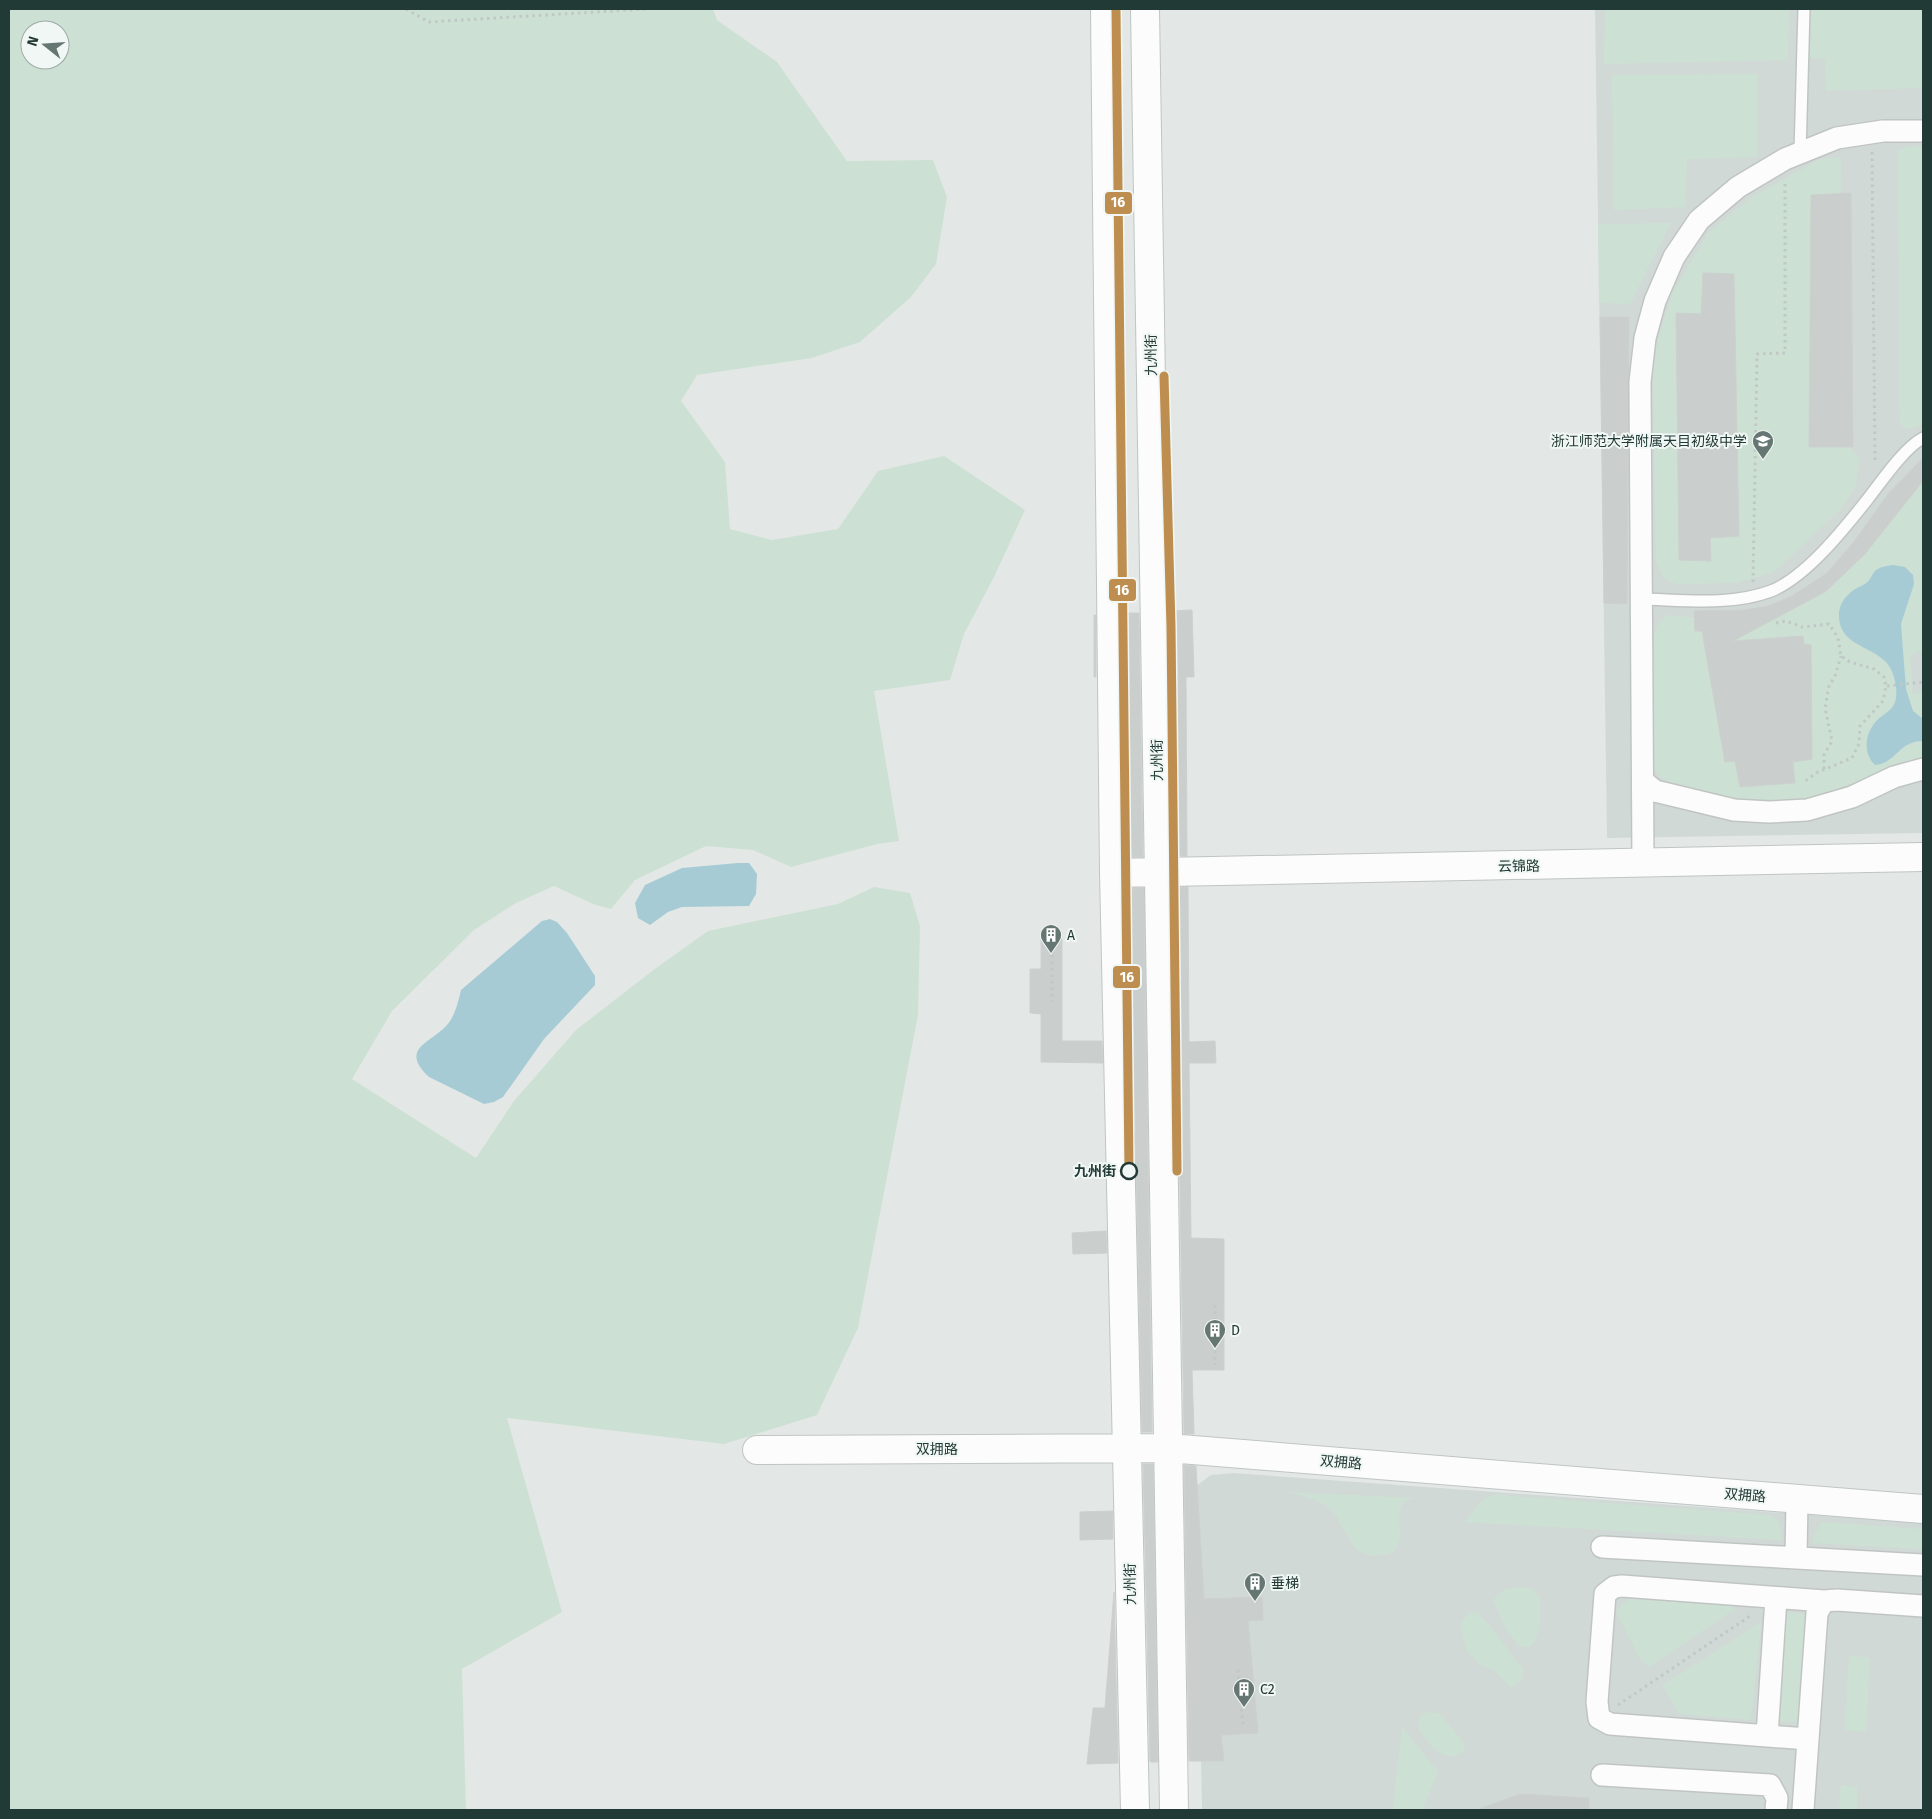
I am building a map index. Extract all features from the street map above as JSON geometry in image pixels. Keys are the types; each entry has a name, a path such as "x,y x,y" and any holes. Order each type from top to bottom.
{"main road":[{"name":"九州街","path":"1105,9 1114,873 1135,1810"},
{"name":"九州街","path":"1145,9 1174,1810"},
{"name":"云锦路","path":"1114,873 1923,857"},
{"name":"双拥路","path":"758,1450 1168,1448 1923,1509"}],"street":[{"path":"1643,863 1640,382 1645,338 1655,300 1674,257 1699,220 1738,187 1793,156 1837,138 1871,133 1923,131"},
{"path":"1643,781 1655,791 1675,797 1734,810 1769,812 1807,810 1852,797 1894,777 1923,769"},
{"path":"1643,811 1656,802 1675,797"},
{"path":"1796,1558 1797,1499"},
{"path":"1602,1547 1923,1565"},
{"path":"1808,1739 1610,1724 1599,1718 1597,1702 1605,1594 1614,1587 1622,1586 1776,1598 1923,1606"},
{"path":"1766,1736 1776,1598"},
{"path":"1803,1810 1817,1613 1824,1601"},
{"path":"1602,1775 1770,1785 1776,1798 1776,1810"}],"lane":[{"path":"1793,156 1804,9"},
{"path":"1642,599 1700,600 1743,598 1772,590 1800,573 1842,532 1875,489 1916,442 1923,438"}],"path":[{"path":"406,9 429,22 646,9"},
{"path":"1871,133 1875,489"},
{"path":"1753,596 1757,354 1785,353 1793,156"},
{"path":"1776,623 1786,621 1802,627 1829,624 1838,638 1841,656 1836,676 1829,686 1825,708 1832,741 1824,755 1824,769"},
{"path":"1805,782 1824,769 1852,758 1859,744 1860,726 1883,701 1886,686 1884,677 1874,669 1850,662 1841,656"},
{"path":"1886,686 1923,682"},
{"path":"1052,942 1052,1002"},
{"path":"1215,1304 1215,1365"},
{"path":"1599,1718 1776,1598"},
{"path":"1238,1670 1242,1724"}],"shaded area":[{"name":"浙江师范大学附属天目初级中学","path":"1595,9 1923,9 1923,833 1607,838"},
{"path":"1233,1473 1923,1523 1923,1810 1202,1810 1196,1486 1211,1475"}],"green space":[{"path":"9,9 713,9 717,20 777,62 847,161 933,160 947,197 936,264 911,297 860,342 812,358 697,375 681,401 725,462 730,529 772,540 838,529 878,471 944,456 1025,510 994,577 964,634 950,680 874,691 899,841 877,844 791,867 753,850 706,846 635,880 611,909 593,904 554,886 516,903 474,930 392,1011 352,1079 476,1158 514,1101 576,1030 656,968 708,931 838,904 874,887 910,893 920,926 918,1015 858,1328 817,1415 724,1444 507,1418 562,1612 462,1669 466,1810 9,1810"},
{"path":"1605,9 1789,9 1788,60 1604,64"},
{"path":"1811,9 1923,9 1923,88 1826,91 1825,59 1810,58"},
{"path":"1757,74 1757,157 1687,159 1685,207 1614,210 1612,75"},
{"path":"1923,146 1923,424 1909,429 1901,426 1899,407 1898,151 1907,147"},
{"path":"1841,157 1840,435 1859,458 1856,485 1841,509 1774,572 1737,583 1676,584 1663,577 1656,561 1653,370 1656,346 1672,293 1709,232 1751,198 1820,159"},
{"path":"1671,223 1630,304 1599,303 1598,224"},
{"path":"1923,481 1923,650 1910,655 1913,693 1923,693 1923,756 1802,800 1749,803 1725,799 1660,777 1652,767 1654,633 1658,624 1667,615 1744,622 1803,604 1828,590 1865,554"},
{"path":"1288,1492 1415,1498 1403,1501 1399,1514 1400,1540 1394,1552 1374,1556 1366,1555 1355,1547 1332,1510 1317,1501"},
{"path":"1498,1494 1770,1515 1779,1522 1782,1540 1465,1522 1484,1498"},
{"path":"1821,1522 1923,1529 1923,1549 1811,1543"},
{"path":"1522,1587 1532,1589 1540,1598 1540,1617 1535,1641 1531,1646 1520,1647 1507,1631 1493,1600 1505,1589"},
{"path":"1628,1599 1727,1603 1735,1609 1649,1667 1639,1657 1616,1611"},
{"path":"1477,1612 1523,1669 1521,1681 1511,1687 1494,1670 1479,1664 1466,1649 1460,1623 1469,1613"},
{"path":"1785,1612 1809,1614 1798,1722 1775,1721"},
{"path":"1761,1622 1751,1720 1679,1714 1663,1685"},
{"path":"1849,1655 1870,1658 1866,1732 1845,1730"},
{"path":"1429,1712 1439,1713 1465,1744 1464,1752 1454,1756 1446,1755 1436,1750 1428,1741 1418,1727 1421,1714"},
{"path":"1402,1727 1438,1772 1422,1810 1393,1810"},
{"path":"1841,1785 1857,1788 1857,1810 1839,1810"}],"water":[{"path":"1885,566 1905,567 1913,575 1914,584 1901,624 1906,689 1913,711 1923,719 1923,741 1908,744 1888,760 1875,765 1869,757 1867,747 1869,731 1889,711 1895,702 1895,680 1886,662 1848,638 1840,623 1839,612 1842,603 1848,595 1867,582 1875,571"},
{"path":"749,863 757,874 756,894 749,906 682,907 668,912 650,925 638,918 635,903 645,885 682,868"},
{"path":"550,919 557,922 567,933 595,976 595,985 544,1039 503,1097 494,1102 484,1104 429,1077 420,1067 417,1053 420,1047 446,1026 452,1018 461,990 542,921"}],"building":[{"path":"1851,193 1853,447 1809,447 1811,195"},
{"path":"1703,273 1734,274 1739,536 1710,538 1711,561 1679,560 1676,313 1701,314"},
{"path":"1600,317 1629,317 1627,604 1604,603"},
{"path":"1923,458 1923,481 1865,554 1825,592 1733,641 1803,636 1804,644 1811,645 1812,759 1793,762 1795,783 1740,787 1735,761 1725,762 1702,631 1695,631 1694,611 1745,610 1768,606 1792,596 1827,573 1853,543 1888,494"},
{"path":"1192,610 1194,677 1186,677 1187,856 1174,856 1170,611"},
{"path":"1127,613 1139,613 1143,857 1129,857"},
{"path":"1094,615 1096,615 1096,677 1094,677"},
{"path":"1175,887 1188,887 1189,1042 1215,1041 1216,1063 1189,1063 1191,1238 1224,1239 1224,1370 1192,1370 1194,1434 1184,1434"},
{"path":"1130,888 1144,888 1152,1432 1142,1432"},
{"path":"1041,939 1062,939 1062,1041 1102,1041 1103,1063 1041,1062 1041,1014 1030,1013 1030,969 1041,969"},
{"path":"1106,1231 1107,1253 1073,1254 1072,1233"},
{"path":"1143,1464 1153,1464 1158,1762 1150,1762"},
{"path":"1184,1465 1196,1466 1204,1599 1262,1597 1263,1620 1248,1621 1258,1733 1221,1735 1224,1761 1189,1761"},
{"path":"1113,1511 1113,1539 1080,1540 1080,1512"},
{"path":"1114,1592 1118,1763 1087,1764 1093,1708 1105,1708"},
{"path":"1521,1794 1589,1798 1589,1810 1481,1810 1481,1808"}],"transit line":[{"name":"16","path":"1116,9 1129,1171"},
{"name":"16","path":"1164,376 1171,627 1177,1171"}],"place":[{"name":"浙江师范大学附属天目初级中学","path":"1763,460"},
{"name":"A","path":"1051,954"},
{"name":"九州街","path":"1129,1171"},
{"name":"D","path":"1215,1349"},
{"name":"垂梯","path":"1255,1602"},
{"name":"C2","path":"1244,1708"}]}
